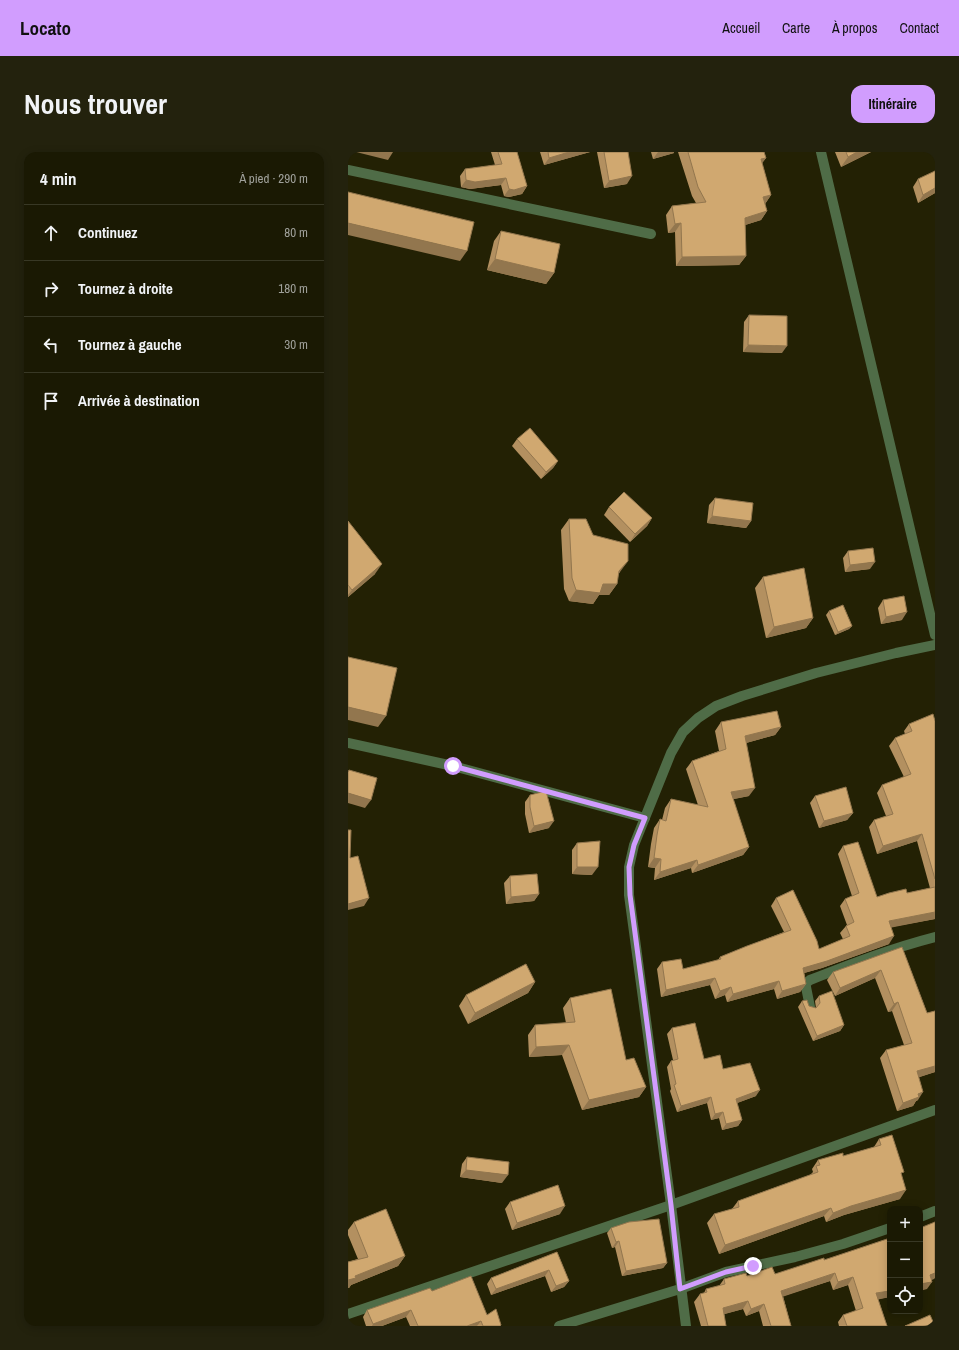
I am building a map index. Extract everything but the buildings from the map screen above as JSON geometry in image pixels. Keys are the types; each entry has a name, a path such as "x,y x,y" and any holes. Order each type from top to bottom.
{"street":[{"path":"820,152 935,635"},
{"path":"348,170 651,234"},
{"path":"686,1326 630,895 629,867 634,845 671,753 683,732 698,718 716,706 742,696 816,673 935,645"},
{"path":"348,743 453,766 645,818"},
{"path":"810,1007 806,987 806,983 810,980 854,962 911,943 935,937"},
{"path":"348,1314 671,1205 935,1110"},
{"path":"923,1216 935,1210"},
{"path":"559,1326 680,1289 726,1272 795,1257 843,1244 887,1229"}],"route":[{"path":"453,766 645,818 634,845 629,867 630,895 671,1205 680,1289 726,1272 753,1266"}]}
